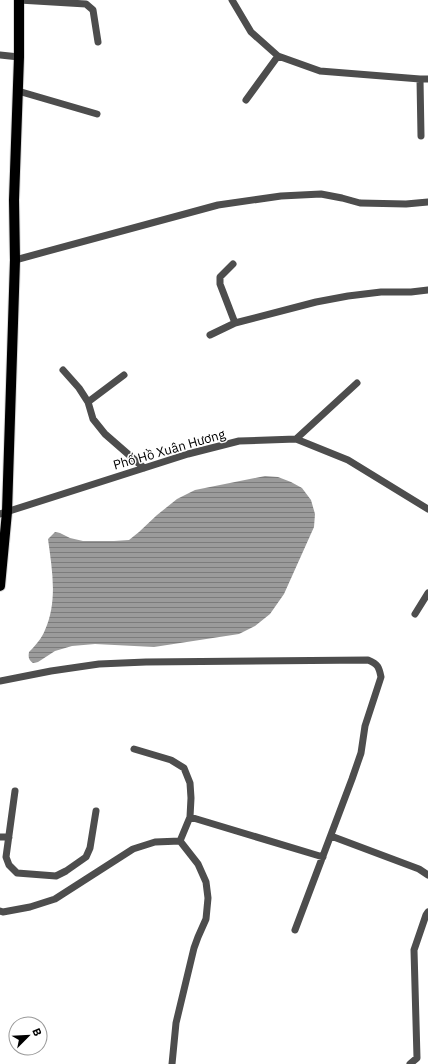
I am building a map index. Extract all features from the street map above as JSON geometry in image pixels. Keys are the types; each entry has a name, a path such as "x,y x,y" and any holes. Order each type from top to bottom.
{"main road":[{"path":"0,586 14,260 14,200 20,57 19,0"}],"street":[{"path":"19,0 86,4 92,10 98,42"},
{"path":"232,0 251,32 278,56 320,72 424,79 421,136"},
{"path":"0,55 20,57"},
{"path":"246,100 278,56"},
{"path":"18,91 97,114"},
{"path":"14,260 225,204 281,196 322,194 342,198 360,204 406,204 428,202"},
{"path":"233,264 220,277 220,284 235,323"},
{"path":"210,335 235,323 316,302 381,292 411,292 428,290"},
{"path":"63,370 88,402 93,419 105,434 144,468"},
{"path":"88,402 124,375"},
{"path":"296,439 357,383"},
{"name":"Phố Hồ Xuân Hương","path":"4,513 188,454 239,441 296,439 348,460 428,509"},
{"path":"414,614 428,593"},
{"path":"0,681 51,670 99,664 146,662 368,660 375,663 379,669 381,677 365,726 361,753 295,930"},
{"path":"134,749 171,760 184,768 190,783 192,798 190,817 180,841"},
{"path":"15,790 6,857 9,865 18,873 56,876 66,872 86,857 90,848 96,811"},
{"path":"190,817 323,857"},
{"path":"331,836 419,869 428,875"},
{"path":"0,837 9,837"},
{"path":"0,912 30,907 55,899 133,849 155,842 180,841"},
{"path":"172,1064 176,1023 194,948 206,919 208,898 206,882 198,864 180,841"},
{"path":"410,1064 418,1061 414,950 428,912"}],"shaded area":[{"path":"265,476 278,477 302,488 311,500 315,514 314,527 284,594 270,614 255,626 239,634 154,647 95,644 72,646 55,651 38,662 33,663 31,661 29,652 44,633 52,608 53,585 48,539 55,532 83,541 129,540 177,499 195,490"}]}
